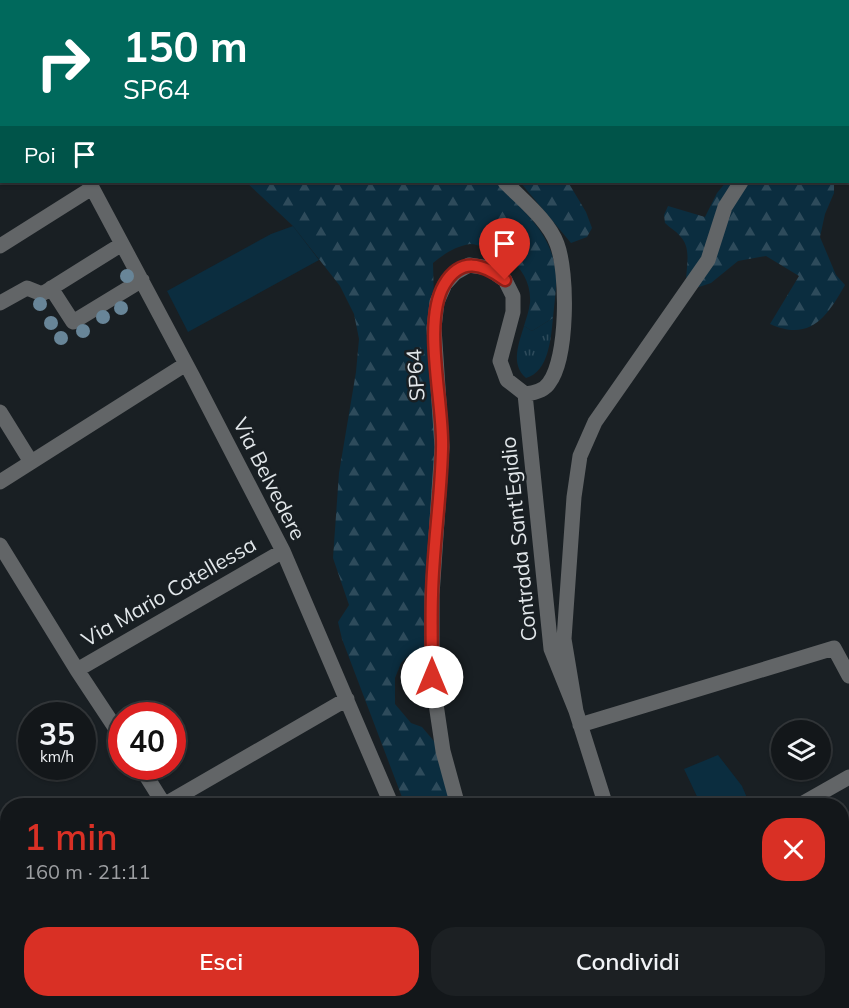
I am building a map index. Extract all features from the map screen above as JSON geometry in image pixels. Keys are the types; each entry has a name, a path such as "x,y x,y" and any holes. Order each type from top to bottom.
{"street":[{"path":"506,183 541,220 557,242 562,260 564,285 561,356 548,386 537,392 525,394"},
{"name":"Contrada Sant'Egidio","path":"578,718 564,639 572,517 580,456 595,422 708,260 725,207 740,183"},
{"path":"0,246 90,185"},
{"name":"Via Belvedere","path":"90,185 283,551 389,798"},
{"path":"0,303 27,288 42,294 122,244"},
{"name":"SP64","path":"456,798 443,752 432,677 432,595 442,447 434,328 437,302 444,284 455,273 469,265 488,268 505,280 513,297 513,312 500,361 507,380 525,394"},
{"path":"51,288 72,322 142,280"},
{"path":"0,482 186,364"},
{"name":"Contrada Sant'Egidio","path":"525,394 551,649 578,718 603,798"},
{"path":"0,412 31,462"},
{"path":"0,545 108,717"},
{"name":"Via Mario Cotellessa","path":"77,670 283,551"},
{"path":"578,718 834,648 849,676"},
{"path":"176,798 347,699"},
{"path":"812,798 849,777"},
{"path":"149,780 160,798"}],"green space":[{"path":"247,183 497,183 535,224 543,235 554,260 556,291 553,318 532,331 524,326 530,293 523,274 511,260 494,250 470,244 450,251 433,263 438,451 424,650 407,657 401,663 395,678 395,704 411,723 422,727 439,747 451,798 402,798 342,639 338,622 349,605 333,558 339,473 356,372 359,339 354,314 340,286 293,226"},
{"path":"521,183 569,183 586,212 592,228 587,237 571,243"},
{"path":"725,183 834,183 834,193 825,214 820,237 836,275 845,285 831,307 816,323 796,330 770,324 799,276 766,256 738,261 711,283 696,288 686,282 688,258 686,246 678,234 665,223 664,215 668,206 705,217 717,193"},
{"path":"293,226 319,260 188,332 167,291 271,234"},
{"path":"553,318 550,344 544,361 540,369 526,378 517,360 518,346 524,326 532,331"},
{"path":"718,755 742,786 747,798 698,798 684,769"}],"route":[{"path":"432,677 432,595 442,447 434,328 437,302 444,284 455,273 469,265 488,268 505,280"}]}
